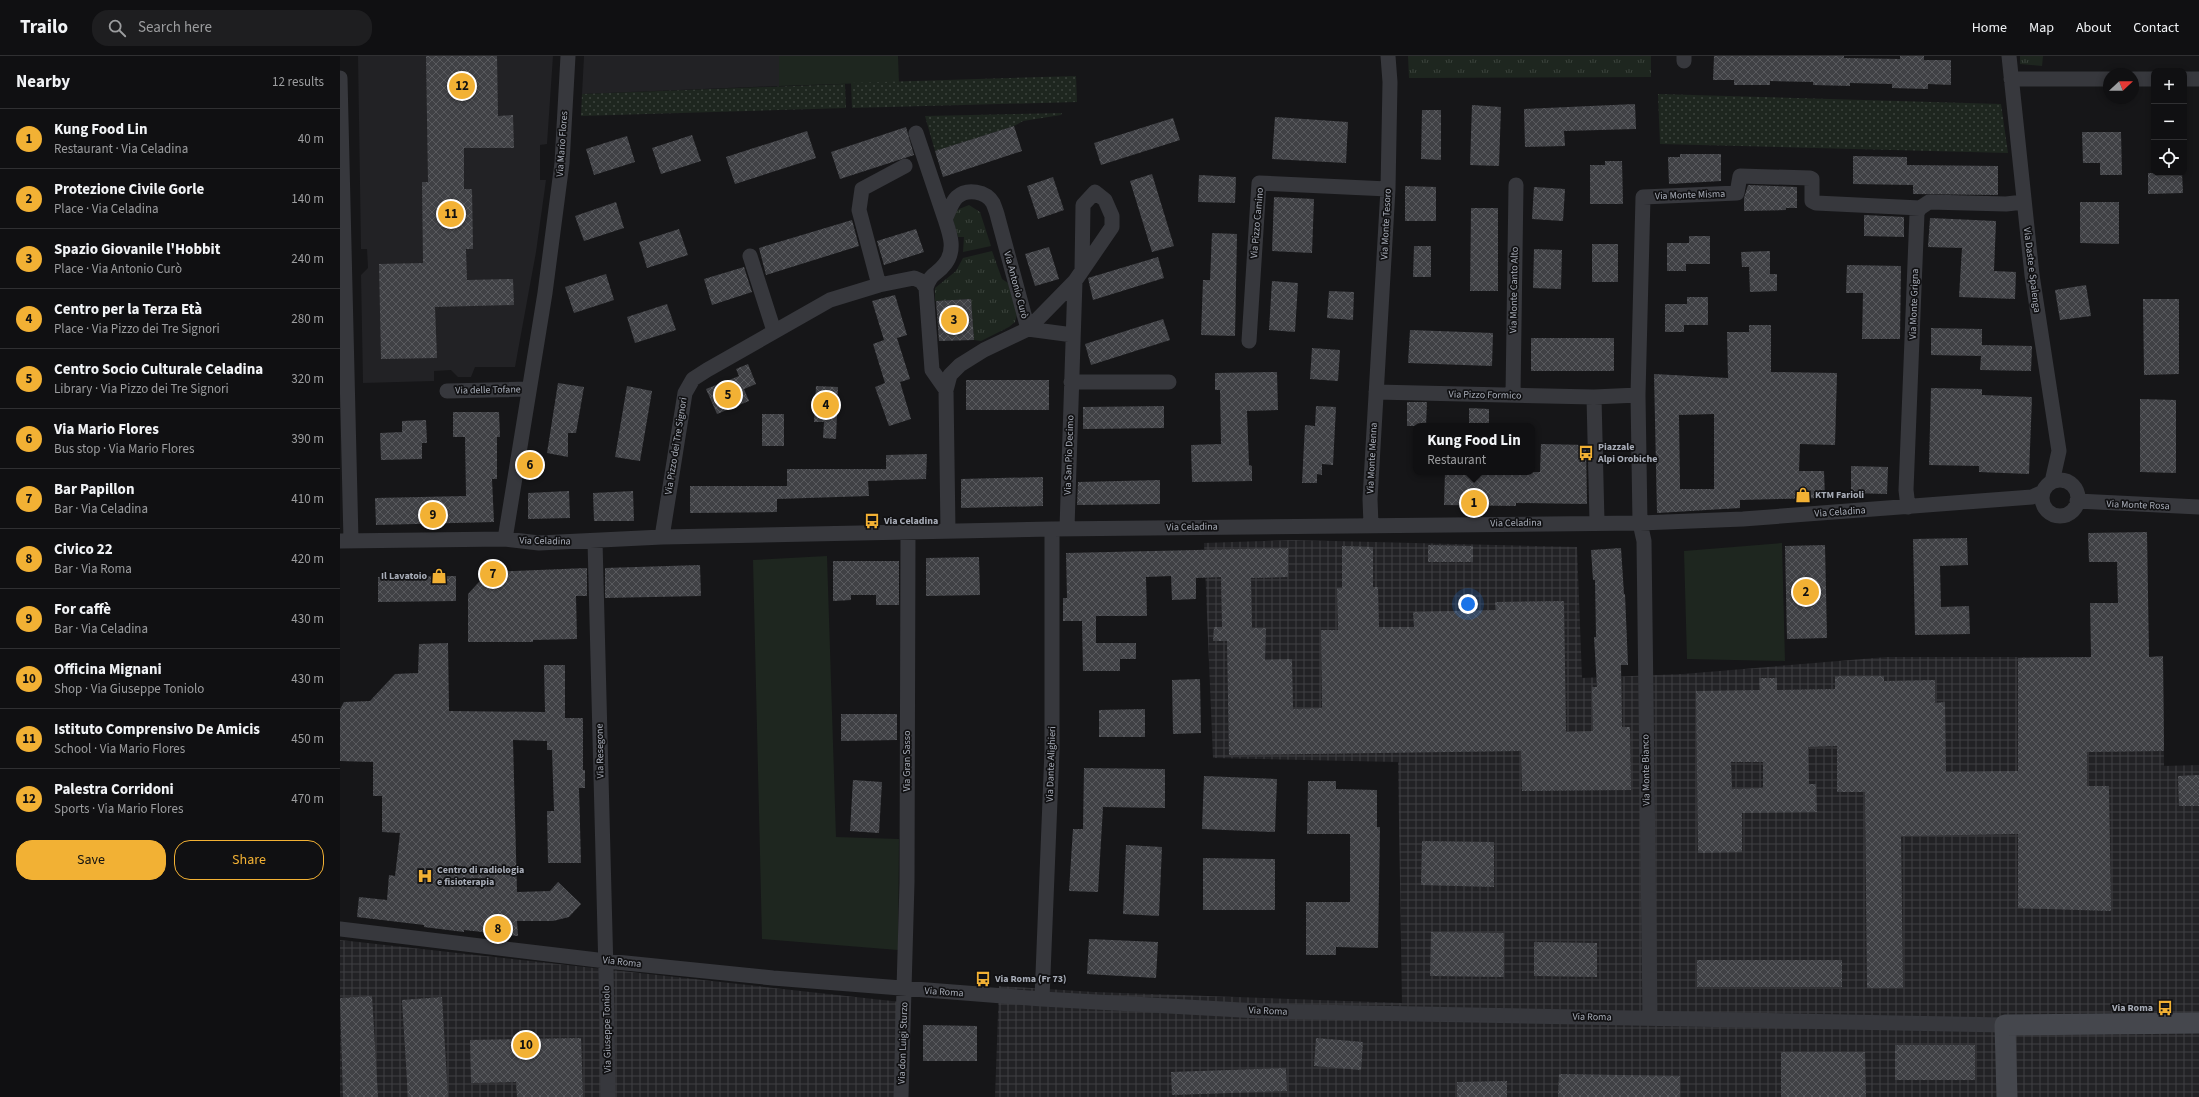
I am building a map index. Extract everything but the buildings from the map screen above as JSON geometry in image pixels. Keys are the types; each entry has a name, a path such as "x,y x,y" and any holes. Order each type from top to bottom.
{"street":[{"name":"Via Mario Flores","path":"505,540 528,389 545,293 561,170 568,56"},
{"name":"Via Monte Tesoro","path":"1376,392 1388,189 1390,82 1388,56"},
{"name":"Via Daste e Spalenga","path":"2009,56 2032,275 2059,451 2048,487"},
{"path":"340,78 345,541"},
{"path":"2011,79 2103,79"},
{"path":"2187,79 2199,79"},
{"path":"2139,80 2151,80"},
{"path":"916,133 952,241 951,252 945,264 930,277 926,288 932,370 946,390"},
{"path":"879,285 859,210 862,189 906,166"},
{"name":"Via Monte Misma","path":"1638,395 1643,197 1737,194 1740,176 1810,178 1812,179 1812,201 1816,203 1920,208"},
{"name":"Via Pizzo Camino","path":"1249,341 1259,183 1388,189"},
{"name":"Via Monte Canto Alto","path":"1513,395 1516,185"},
{"name":"Via Antonio Curò","path":"945,219 952,203 958,196 969,192 985,195 992,202 998,218 1028,329 984,350 960,365 950,375 946,390 948,531"},
{"path":"1920,208 1934,202 2006,204 2024,202"},
{"name":"Via Monte Grigna","path":"1908,507 1906,490 1917,213 1920,208"},
{"path":"750,256 774,331"},
{"name":"Via San Pio Decimo","path":"1028,329 1078,276 1059,528"},
{"name":"Via Pizzo dei Tre Signori","path":"662,537 685,393 694,379 774,331 830,300 879,285 914,278 921,280 926,288"},
{"path":"1028,329 1073,335"},
{"path":"1071,382 1169,382"},
{"name":"Via delle Tofane","path":"448,391 528,389"},
{"name":"Via Pizzo Formico","path":"1376,392 1594,397 1638,395"},
{"name":"Via Monte Menna","path":"1371,525 1370,499 1376,392"},
{"name":"Via Monte Bianco","path":"1638,395 1640,523 1644,541 1650,1018"},
{"path":"1594,397 1597,522"},
{"path":"2063,481 2072,486 2075,490 2077,501 2071,512 2058,516 2051,514 2045,508 2042,500 2048,487 2063,481"},
{"name":"Via Celadina","path":"345,541 505,540 539,543 662,537 1059,528 1597,522 1640,523 1908,507 2032,497 2048,487"},
{"name":"Via Monte Rosa","path":"2077,501 2199,507"},
{"name":"Via Dante Alighieri","path":"1042,998 1059,528"},
{"name":"Via Gran Sasso","path":"904,989 908,532"},
{"name":"Via Resegone","path":"595,541 606,961"},
{"name":"Via Roma","path":"340,929 606,961 904,989 1259,1011 2005,1025 2199,1023"},
{"name":"Via Giuseppe Toniolo","path":"606,961 608,1097"},
{"name":"Via don Luigi Sturzo","path":"901,1097 904,989"},
{"path":"2005,1025 2007,1097"}],"shaded area":[{"path":"358,56 553,56 547,144 540,145 540,180 546,180 536,252 515,367 475,367 471,377 458,377 451,370 434,371 434,381 363,383 361,275 368,268 367,249 361,249"},
{"path":"584,56 779,56 779,86 582,94"},
{"path":"1292,540 1577,547 1582,678 1683,674 1887,657 2163,657 2164,766 2199,765 2199,1097 995,1097 999,986 1094,992 1402,1003 1398,762 1213,758 1204,543"},
{"path":"340,940 910,1003 907,1097 340,1097"}],"green space":[{"path":"779,56 898,56 899,82 779,86"},
{"path":"1408,56 1651,56 1651,77 1409,78"},
{"path":"2020,56 2043,56 2042,66 2020,64"},
{"path":"1076,76 1077,102 852,108 851,83"},
{"path":"845,84 846,108 581,116 582,94"},
{"path":"1658,94 2001,104 2008,153 1660,144"},
{"path":"1062,113 1061,115 1023,121 1014,126 935,151 925,116"},
{"path":"969,205 980,212 991,246 963,252 964,237 958,237 952,216 959,209"},
{"path":"992,251 1002,279 1008,283 1017,315 1015,322 1009,327 981,341 974,340 971,299 935,301 935,288 956,271 963,258"},
{"path":"1782,543 1785,661 1687,659 1684,551"},
{"path":"827,556 836,837 899,839 898,950 762,939 753,560"}],"place":[{"name":"Palestra Corridoni","path":"462,86"},
{"name":"Istituto Comprensivo De Amicis","path":"451,214"},
{"name":"Spazio Giovanile l'Hobbit","path":"954,320"},
{"name":"Centro Socio Culturale Celadina","path":"728,395"},
{"name":"Centro per la Terza Età","path":"826,405"},
{"name":"Piazzale Alpi Orobiche","path":"1586,453"},
{"name":"Via Mario Flores","path":"530,465"},
{"name":"KTM Farioli","path":"1803,495"},
{"name":"Kung Food Lin","path":"1474,503"},
{"name":"For caffè","path":"433,515"},
{"name":"Via Celadina","path":"872,521"},
{"name":"Bar Papillon","path":"493,574"},
{"name":"Il Lavatoio","path":"439,576"},
{"name":"Protezione Civile Gorle","path":"1806,592"},
{"name":"Centro di radiologia e fisioterapia","path":"425,876"},
{"name":"Civico 22","path":"498,929"},
{"name":"Via Roma (Fr 73)","path":"983,979"},
{"name":"Via Roma","path":"2165,1008"},
{"name":"Officina Mignani","path":"526,1045"}]}
